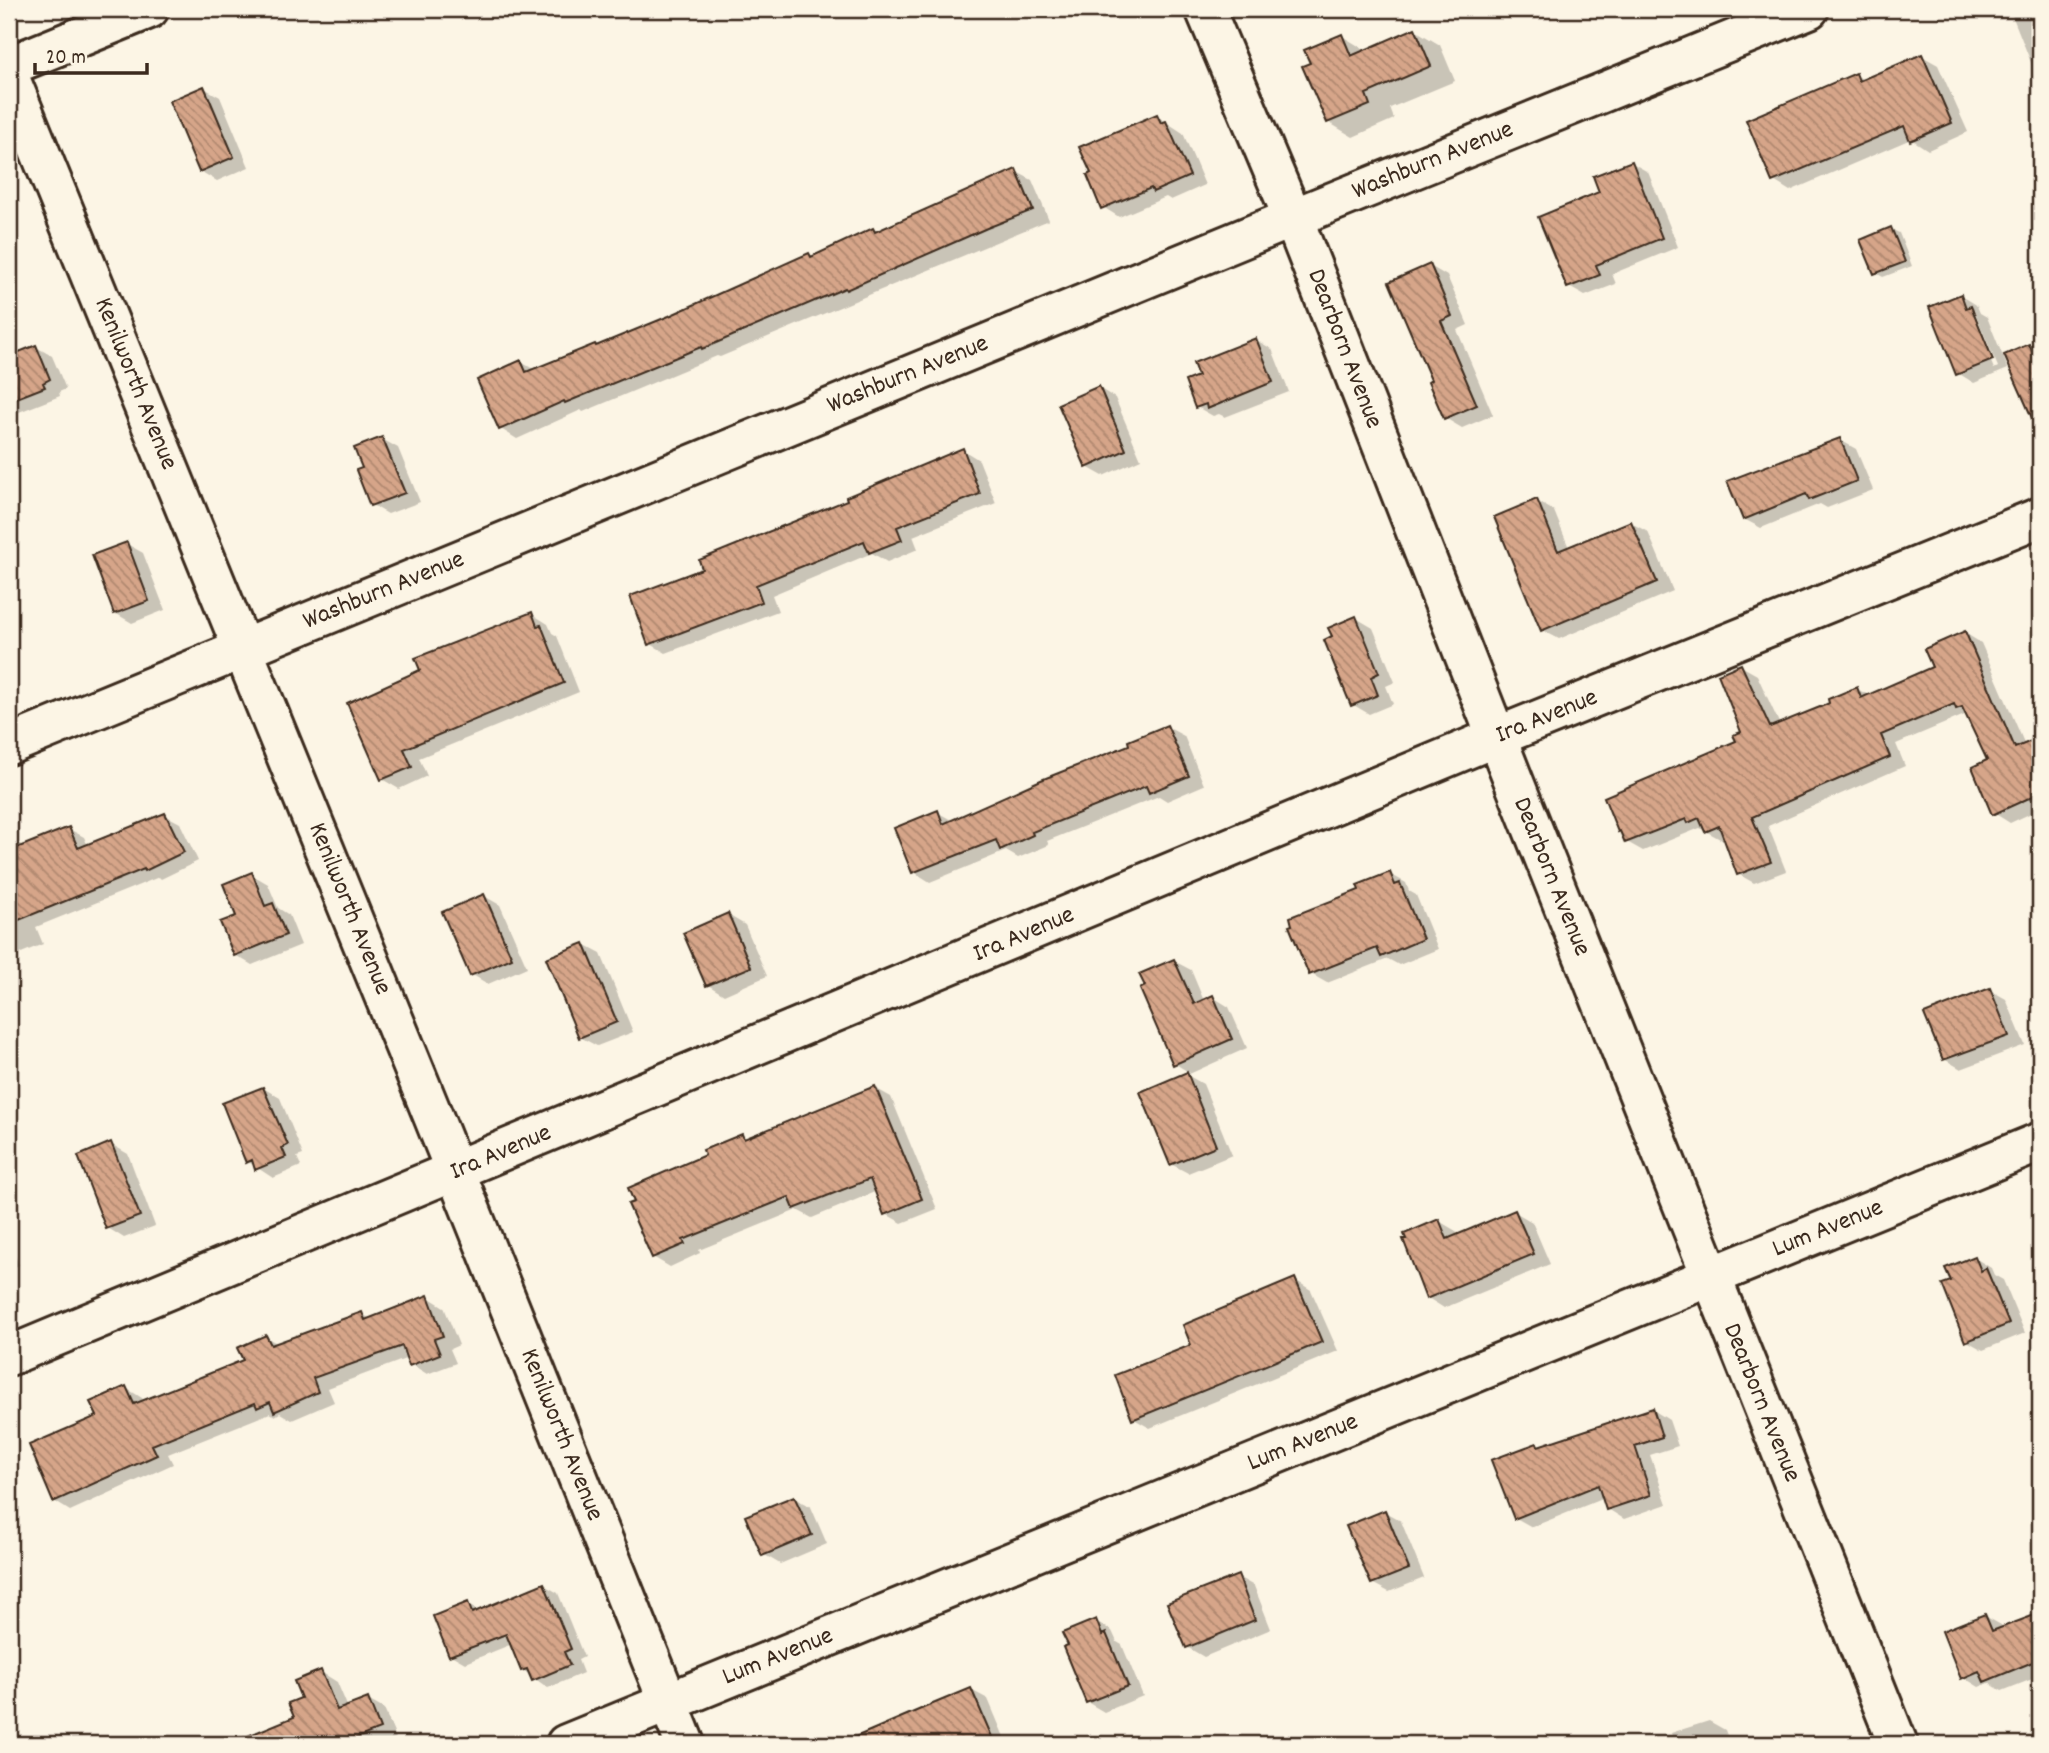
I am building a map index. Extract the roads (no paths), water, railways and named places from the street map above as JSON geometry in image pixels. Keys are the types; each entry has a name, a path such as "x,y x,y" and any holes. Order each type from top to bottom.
{"street":[{"path":"9,66 149,9"},
{"name":"Dearborn Avenue","path":"1205,9 1293,218 1710,1278 1898,1744"},
{"name":"Washburn Avenue","path":"9,745 1809,9"},
{"name":"Kenilworth Avenue","path":"9,76 456,1172 685,1744"},
{"name":"Ira Avenue","path":"9,1356 1496,737 2040,517"},
{"name":"Lum Avenue","path":"566,1744 2040,1142"}]}
